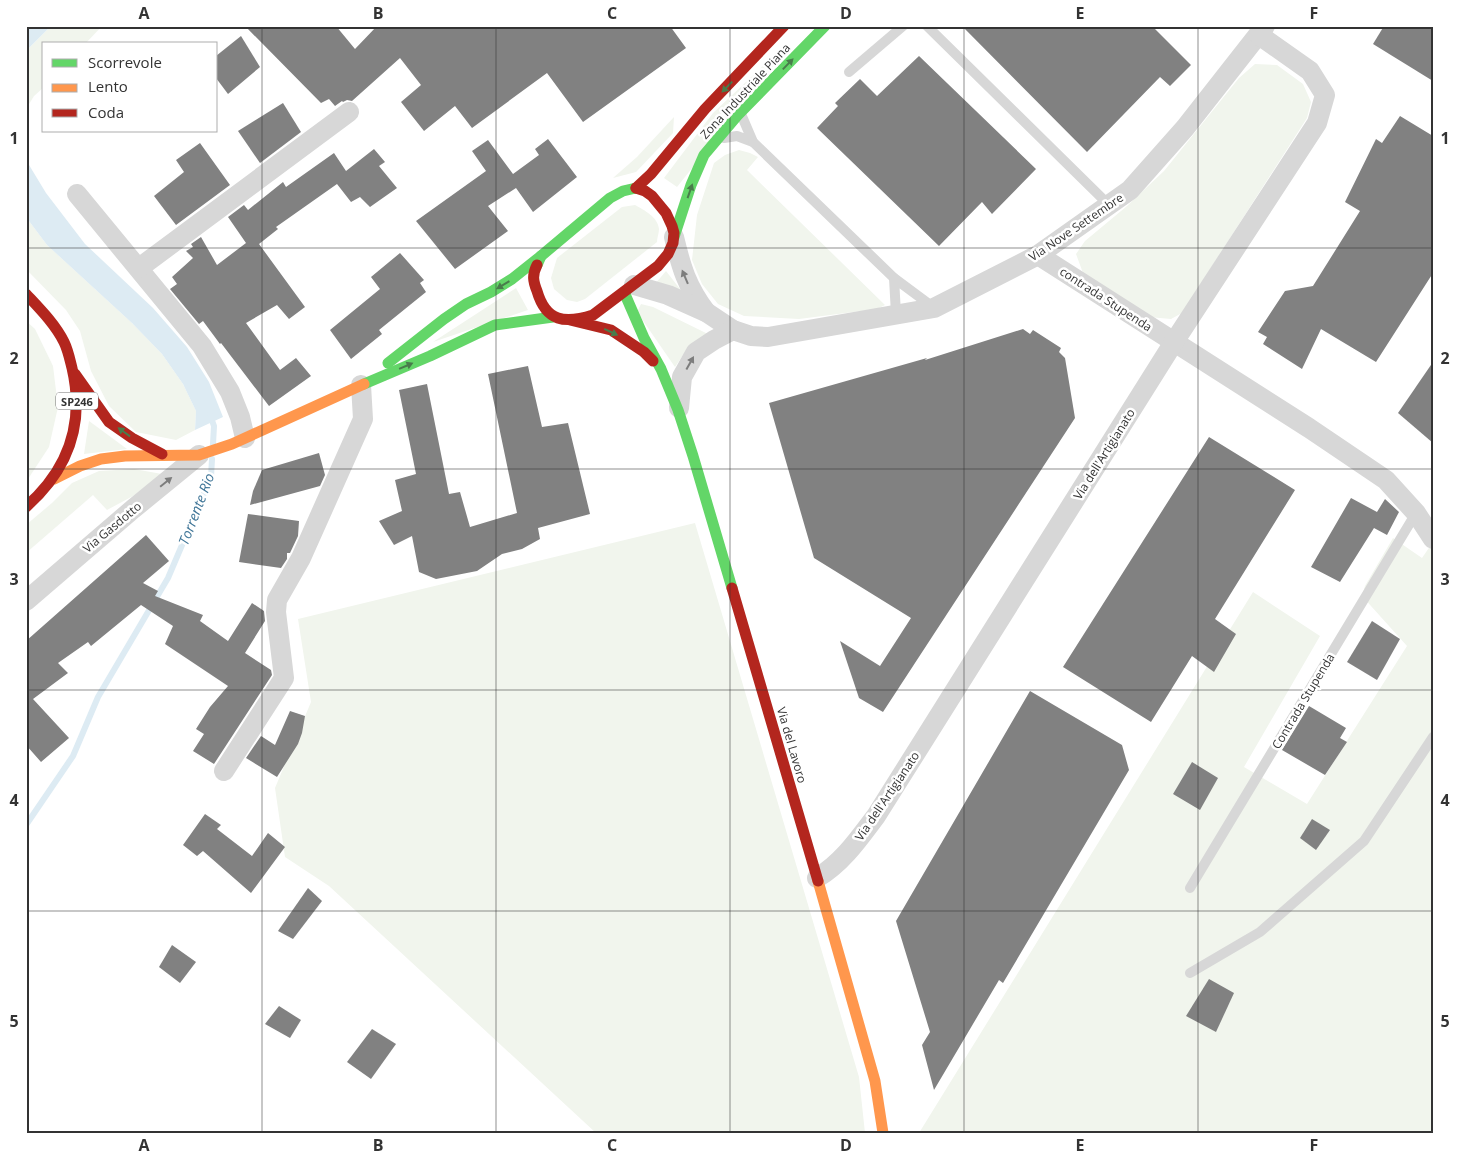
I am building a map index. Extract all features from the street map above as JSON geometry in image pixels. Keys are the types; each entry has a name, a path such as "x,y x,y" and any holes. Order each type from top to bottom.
{"main road":[{"name":"Zona Industriale Piana","path":"636,188 651,174 705,109 784,26"},
{"name":"Zona Industriale Piana","path":"361,384 430,356 495,325 558,318 581,318 593,315 658,266 671,248 704,154 825,26"},
{"path":"54,478 101,459 125,456 199,455 238,441 361,384 444,318 512,279 610,198 623,191 636,188 647,192 658,200 666,212 674,237"},
{"path":"542,256 533,272 535,286 545,310 558,318"},
{"name":"Via del Lavoro","path":"629,288 644,338 661,369 678,410 874,1081 883,1133"},
{"name":"SP246","path":"26,294 47,315 65,343 75,374 77,410 70,446 54,478 34,502 26,508"},
{"name":"Via del Lavoro","path":"558,318 611,330 644,352 661,369"},
{"path":"75,374 109,422 132,438 166,456"}],"street":[{"name":"Via Nove Settembre","path":"629,288 668,295 706,312 733,330 752,336 768,337 934,308 1038,255 1130,190 1185,128 1262,31"},
{"name":"Via dell'Artigianato","path":"816,878 828,871 839,861 876,816 1174,342 1317,123 1325,95 1310,71 1262,31"},
{"path":"139,268 349,112"},
{"path":"77,194 202,346 230,392 240,417 238,441"},
{"name":"Via Nove Settembre","path":"674,237 680,265 696,300 706,312"},
{"name":"contrada Stupenda","path":"1038,255 1174,342"},
{"path":"678,410 682,377 696,352 733,330"},
{"path":"1174,342 1309,428 1386,480 1416,514 1433,540"},
{"path":"224,771 284,678 276,612 277,600 301,558 363,420 361,384"},
{"name":"Via Gasdotto","path":"26,601 199,455"}],"lane":[{"path":"849,72 903,26"},
{"path":"927,26 1108,205"},
{"path":"741,113 753,142"},
{"path":"718,139 737,136 753,142 894,278 934,308"},
{"path":"894,278 896,314"},
{"name":"Contrada Stupenda","path":"1190,888 1416,514"},
{"path":"1190,973 1260,932 1364,841 1433,737"}],"shaded area":[{"path":"26,26 51,26 26,51"},
{"path":"51,26 102,26 87,42 42,42 42,89 34,96 26,109 26,51"},
{"path":"781,49 784,53 677,187 664,178 713,113"},
{"path":"1255,64 1277,65 1303,84 1311,102 1307,118 1182,313 1171,319 1149,317 1083,273 1076,254 1085,241 1127,206 1164,171 1239,78"},
{"path":"674,117 673,133 636,172 613,178 637,157"},
{"path":"739,150 758,157 747,170 885,305 877,309 799,319 744,316 718,304 702,284 692,260 697,215 714,163 725,155"},
{"path":"26,160 46,193 85,244 153,308 187,347 209,382 223,417 195,430 196,411 183,384 162,354 132,323 47,245 26,217"},
{"path":"635,205 650,214 656,221 659,229 657,242 585,299 577,302 567,300 554,289 551,278 557,258 622,207"},
{"path":"26,217 47,245 132,323 162,354 183,384 196,411 195,430 176,440 136,432 109,406 91,371 80,331 66,310 26,269"},
{"path":"666,271 687,298 655,284"},
{"path":"516,288 528,310 433,342"},
{"path":"641,304 653,307 712,336 687,349 675,367 637,312"},
{"path":"26,321 35,329 53,366 58,407 49,447 26,482"},
{"path":"89,421 127,449 84,454"},
{"path":"134,469 162,474 133,496 107,510 93,495 26,553 26,525 72,483 99,471"},
{"path":"695,523 859,1077 865,1133 596,1133 329,886 285,857 275,788 311,702 298,619"},
{"path":"1393,538 1422,558 1433,542 1433,1133 919,1133 1253,592 1320,636 1244,767 1307,804 1407,646 1362,596 1365,586"}],"building":[{"path":"245,26 336,26 355,49 377,26 670,26 686,48 583,122 547,73 472,128 455,106 424,131 401,102 421,85 400,58 352,101 342,101 335,106 329,99 321,103"},
{"path":"962,26 1152,26 1191,65 1170,86 1160,77 1087,152"},
{"path":"1384,26 1433,26 1433,81 1373,44"},
{"path":"241,36 260,67 228,94 218,81 218,54"},
{"path":"919,56 1036,169 992,214 982,202 939,246 817,128 838,106 835,103 860,79 877,96"},
{"path":"283,103 301,132 260,163 238,131"},
{"path":"1400,116 1433,136 1433,273 1376,362 1321,329 1302,369 1263,344 1267,337 1258,332 1285,291 1313,286 1360,211 1345,202 1376,139 1382,143"},
{"path":"548,139 577,177 533,212 516,188 488,206 508,231 455,269 416,221 486,171 472,151 488,140 513,174 539,155 535,149"},
{"path":"200,143 230,185 176,225 154,196 184,172 176,160"},
{"path":"374,149 385,162 379,166 397,188 370,207 360,197 351,202 337,184 276,227 278,229 259,244 305,307 289,319 277,305 246,323 280,370 296,358 311,376 269,406 203,321 199,324 170,289 177,284 172,277 193,258 186,251 193,247 191,244 201,237 217,265 246,243 228,217 244,205 248,210 283,182 286,187 334,153 346,171"},
{"path":"400,253 424,280 420,283 426,292 379,330 382,334 351,359 330,330 380,289 371,277"},
{"path":"1023,329 1030,334 1033,330 1061,348 1059,352 1065,358 1075,418 883,712 859,698 840,641 880,666 911,618 814,558 769,403 927,358 925,360"},
{"path":"1433,362 1433,443 1398,413"},
{"path":"528,366 542,427 568,423 590,514 538,528 540,539 522,549 502,554 477,571 436,579 419,572 412,536 394,545 379,521 402,511 395,480 416,474 399,390 427,384 449,494 460,492 470,527 517,513 488,374"},
{"path":"1209,437 1295,490 1215,619 1236,634 1214,672 1192,656 1151,722 1063,667"},
{"path":"319,453 325,475 320,486 250,505 253,491 262,470"},
{"path":"1351,498 1377,512 1385,499 1399,512 1387,535 1374,528 1340,582 1311,567"},
{"path":"248,514 299,521 298,536 290,553 287,553 287,559 281,568 239,562"},
{"path":"146,535 169,561 143,583 158,591 155,596 203,615 200,621 228,641 252,603 264,611 265,621 245,653 271,670 272,675 214,764 193,751 204,734 196,729 210,707 228,686 165,644 173,626 141,605 91,646 88,642 58,663 68,673 33,699 69,738 41,762 26,745 26,641"},
{"path":"1372,621 1400,639 1377,680 1347,662"},
{"path":"1030,691 1122,745 1129,770 1003,983 999,980 934,1090 922,1045 930,1032 896,921"},
{"path":"1309,706 1346,728 1340,738 1347,742 1325,775 1282,750"},
{"path":"290,711 305,716 302,733 298,744 277,777 246,758 261,736 275,745"},
{"path":"1192,762 1218,778 1200,810 1173,794"},
{"path":"205,814 221,825 217,829 252,856 268,833 285,847 251,893 203,851 197,856 183,845"},
{"path":"1312,819 1330,830 1316,850 1300,838"},
{"path":"308,888 322,901 293,939 278,931"},
{"path":"172,945 196,962 180,983 159,967"},
{"path":"1209,979 1234,993 1216,1032 1186,1016"},
{"path":"279,1006 301,1020 290,1038 265,1024"},
{"path":"372,1029 396,1044 371,1079 347,1062"}],"waterway":[{"name":"Torrente Rio","path":"210,415 214,426 213,444"},
{"name":"Torrente Rio","path":"26,825 73,756 98,697 168,578 211,477 212,459"}],"traffic: fast":[{"path":"674,237 691,185 704,155 737,116 825,26"},
{"path":"537,265 541,256 610,198 623,191 636,188"},
{"path":"388,363 444,319 466,304 512,279 541,256"},
{"path":"624,292 644,338 661,369 678,410 732,588"},
{"path":"364,384 430,356 495,325 553,317"}],"traffic: slow":[{"path":"54,479 80,466 101,459 125,456 199,455 232,444 364,384"},
{"path":"818,881 875,1081 883,1133"}],"traffic: jam":[{"path":"636,188 651,174 705,109 784,26"},
{"path":"537,265 534,272 534,281 541,301 551,315 565,320 593,315 658,266 668,254 673,243 674,233 666,213 652,196 636,188"},
{"path":"26,294 52,323 65,345 72,368 76,408 70,445 62,462 53,478 26,507"},
{"path":"570,320 611,330 644,352 653,361"},
{"path":"75,374 109,422 132,438 162,454"},
{"path":"732,588 818,881"}]}
